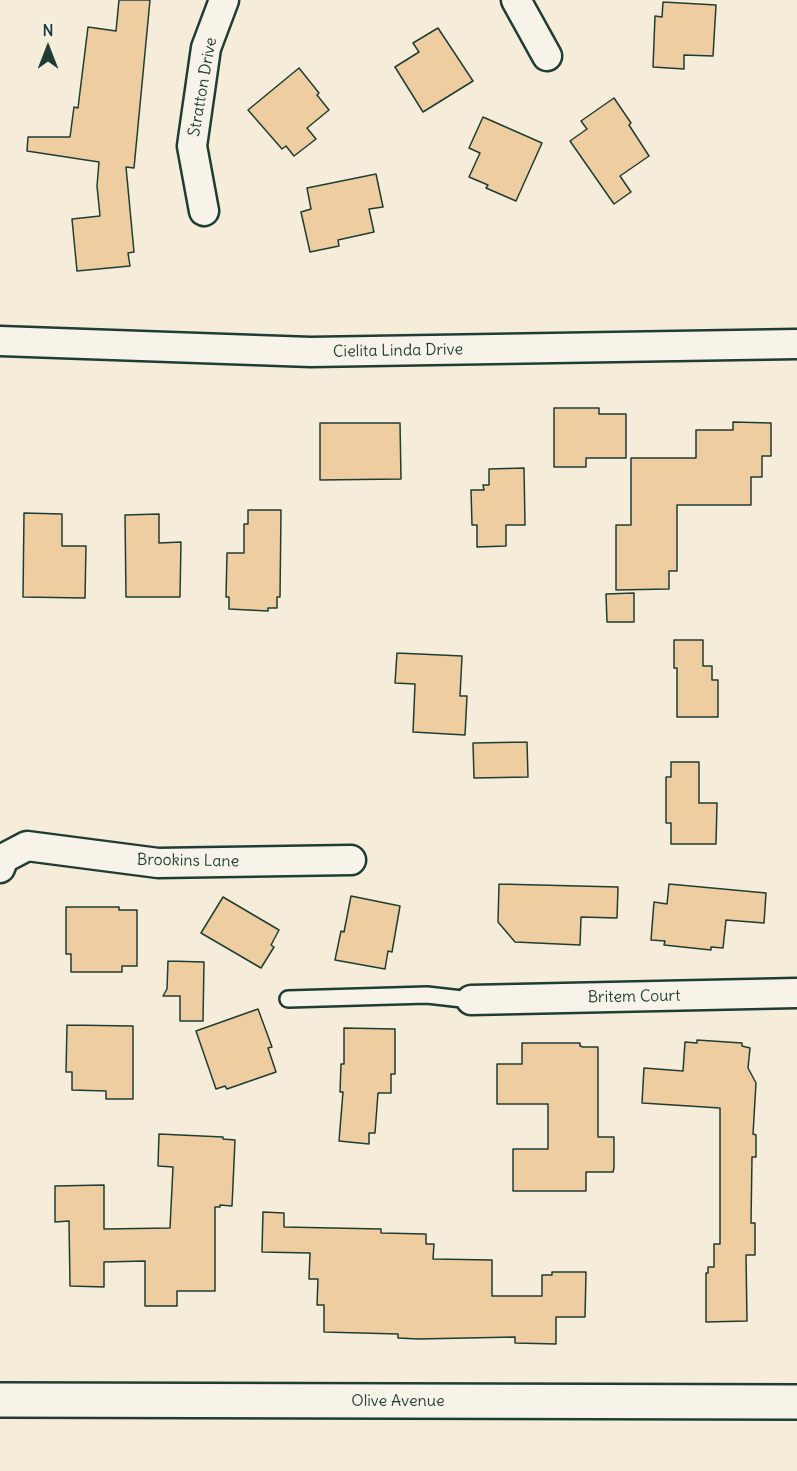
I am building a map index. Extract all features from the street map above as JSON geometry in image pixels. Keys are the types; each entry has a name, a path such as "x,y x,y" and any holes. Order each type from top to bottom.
{"main road":[{"name":"Olive Avenue","path":"0,1400 797,1402"}],"street":[{"name":"Stratton Drive","path":"204,211 192,146 206,48 224,0"},
{"path":"516,0 547,56"},
{"name":"Cielita Linda Drive","path":"0,341 311,352 797,344"},
{"name":"Brookins Lane","path":"0,868 4,858 27,846 158,863 351,860"},
{"name":"Britem Court","path":"471,1000 797,993"}],"lane":[{"path":"288,999 427,995 471,1000"}],"building":[{"path":"119,0 150,0 134,168 126,167 134,252 128,253 130,266 77,271 72,219 100,216 97,186 99,162 27,151 28,137 70,137 74,107 78,108 88,27 116,31"},
{"path":"663,2 716,5 713,56 684,55 684,69 653,67 655,16 662,17"},
{"path":"438,28 473,81 423,112 395,67 419,52 413,43"},
{"path":"299,68 329,110 307,128 316,139 294,156 286,146 282,149 248,110"},
{"path":"614,98 649,156 620,176 631,192 614,204 570,141 587,129 581,121"},
{"path":"483,117 542,143 516,201 486,188 488,185 469,177 480,153 469,148"},
{"path":"376,174 383,207 369,209 374,232 338,240 339,246 310,252 301,212 311,209 307,188"},
{"path":"554,408 599,408 599,414 626,414 626,458 586,458 586,467 554,467"},
{"path":"733,422 771,423 771,456 762,456 762,477 751,477 751,505 677,505 677,571 669,571 669,589 616,590 616,525 631,525 631,458 696,458 696,430 733,430"},
{"path":"320,423 400,423 401,479 320,480"},
{"path":"524,468 525,525 506,525 506,546 477,547 477,525 472,525 471,490 484,490 483,485 489,485 489,469"},
{"path":"248,510 281,510 280,597 277,597 277,608 268,608 268,611 229,609 229,597 226,597 227,553 244,553 244,524 248,524"},
{"path":"24,513 62,514 62,546 86,546 85,598 23,597"},
{"path":"159,514 159,543 181,542 180,597 126,597 125,515"},
{"path":"634,593 634,622 607,622 606,594"},
{"path":"674,640 703,640 703,666 712,666 712,680 718,680 718,717 677,717 677,668 674,668"},
{"path":"397,653 462,656 460,696 467,696 465,735 413,732 415,684 395,683"},
{"path":"527,742 528,777 474,778 473,743"},
{"path":"671,762 699,762 699,803 717,803 716,844 671,844 671,823 666,823 666,777 671,777"},
{"path":"499,884 618,887 617,918 581,917 580,945 515,942 498,922"},
{"path":"669,884 766,893 764,923 726,920 723,948 711,947 711,950 664,945 665,941 651,940 654,902 667,904"},
{"path":"351,896 400,906 392,952 388,951 385,969 335,960 341,931 344,932"},
{"path":"223,897 279,930 271,945 274,947 261,968 201,933"},
{"path":"66,907 119,907 119,910 137,910 137,966 122,966 122,972 71,972 71,954 66,954"},
{"path":"168,961 204,962 203,1021 180,1021 180,996 163,996 167,989"},
{"path":"258,1009 272,1047 268,1048 276,1072 227,1089 225,1086 216,1089 196,1031"},
{"path":"67,1025 133,1026 133,1099 106,1099 106,1091 72,1090 72,1072 66,1072"},
{"path":"344,1028 395,1029 395,1074 391,1074 391,1093 378,1093 375,1133 369,1133 369,1144 339,1141 343,1092 340,1092 341,1064 344,1064"},
{"path":"697,1040 742,1043 742,1046 750,1048 748,1068 756,1083 753,1134 756,1135 756,1157 752,1157 751,1223 755,1223 755,1255 746,1255 747,1321 706,1322 706,1273 708,1273 708,1267 714,1267 714,1244 720,1244 720,1108 642,1103 644,1068 683,1071 685,1042 697,1043"},
{"path":"522,1043 580,1043 583,1047 598,1047 598,1137 614,1137 614,1168 613,1172 586,1172 586,1191 513,1191 513,1149 548,1149 548,1104 497,1104 497,1064 522,1064"},
{"path":"159,1134 223,1137 223,1139 235,1140 232,1206 215,1207 215,1291 177,1291 177,1306 145,1306 145,1261 104,1262 104,1287 70,1286 69,1221 55,1222 55,1186 104,1185 104,1229 170,1228 173,1167 158,1166"},
{"path":"263,1212 284,1213 284,1227 381,1229 381,1233 426,1234 426,1244 434,1244 433,1259 492,1260 492,1296 542,1296 542,1275 552,1275 552,1272 586,1272 585,1317 556,1317 556,1344 515,1343 515,1337 418,1339 398,1338 398,1334 324,1332 324,1305 317,1305 318,1279 309,1279 310,1253 262,1252"}]}
